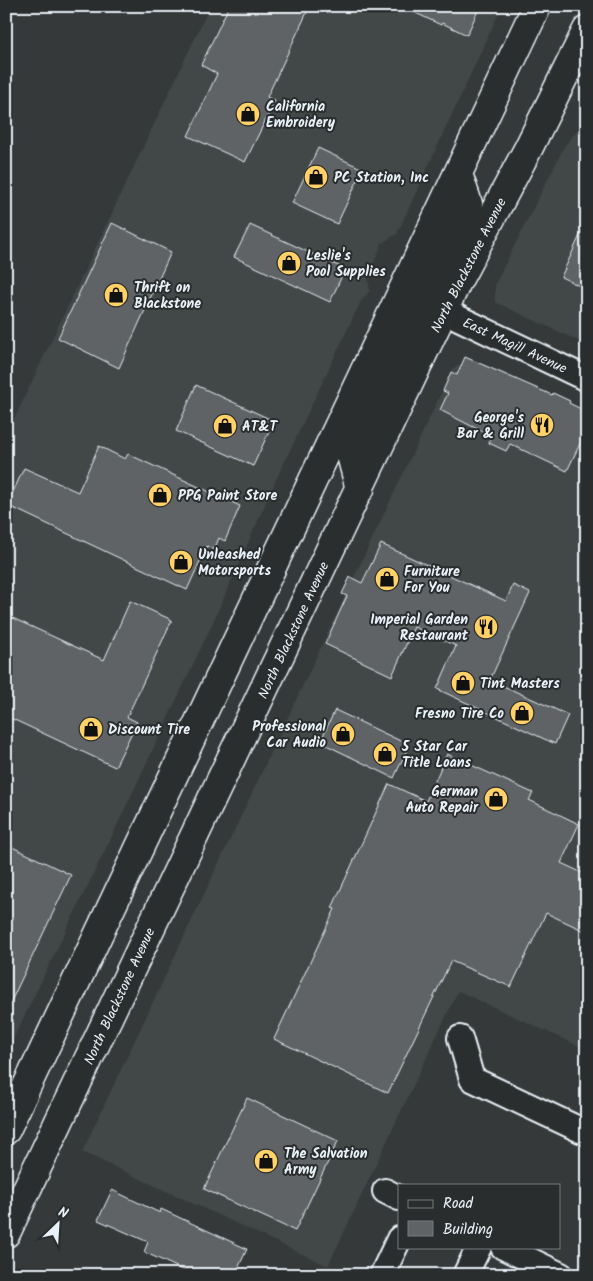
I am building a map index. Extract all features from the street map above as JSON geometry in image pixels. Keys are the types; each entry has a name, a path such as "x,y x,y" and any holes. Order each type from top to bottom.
{"main road":[{"path":"6,1130 537,6"},
{"name":"North Blackstone Avenue","path":"6,1233 444,311 587,30"},
{"path":"444,311 436,304 433,286 468,204 458,174"},
{"path":"360,489 352,455 413,326 417,294 410,275"}],"street":[{"name":"East Magill Avenue","path":"444,311 587,379"},
{"path":"460,1038 472,1079 587,1133"},
{"path":"382,1275 398,1241"},
{"path":"465,1275 478,1248"},
{"path":"505,1248 561,1275"}],"shaded area":[{"path":"210,6 502,6 397,234 382,243 368,278 370,291 361,301 276,480 210,629 6,1054 6,436"},
{"path":"587,119 587,345 495,302 495,284 565,145"},
{"path":"475,360 587,412 587,1050 458,991 328,1266 82,1152 453,368"}],"building":[{"path":"229,6 310,6 267,97 275,101 245,162 188,136 217,74 201,65"},
{"path":"401,6 480,6 467,35"},
{"path":"318,148 363,169 337,224 292,203"},
{"path":"587,220 587,277 582,287 561,277"},
{"path":"112,223 171,252 119,368 58,338"},
{"name":"Leslie's Pool Supplies","path":"250,225 345,269 330,302 234,257"},
{"path":"465,357 552,395 553,393 587,412 587,429 567,471 510,444 506,451 489,443 491,436 440,410 448,393 443,391 451,372 457,375"},
{"name":"AT&T","path":"196,385 274,421 253,466 176,431"},
{"path":"99,446 125,459 128,454 240,506 225,541 219,538 214,550 207,546 187,590 7,505 24,468 78,492"},
{"path":"381,544 506,601 513,585 530,593 490,680 568,715 555,744 437,689 456,646 414,627 392,676 325,644 347,596 342,594 350,577 362,583"},
{"path":"130,601 172,620 127,717 137,722 115,767 6,716 6,615 104,660"},
{"path":"335,710 409,745 394,778 320,742"},
{"path":"447,754 533,793 529,800 579,824 561,863 587,875 587,932 546,913 511,987 451,961 388,1093 274,1039 335,909 332,908 389,784 426,801"},
{"path":"6,844 71,875 6,1012"},
{"path":"247,1098 338,1141 295,1231 204,1189"},
{"path":"112,1190 160,1213 161,1209 247,1249 235,1275 194,1275 144,1252 148,1242 98,1220"}],"place":[{"name":"California Embroidery","path":"248,114"},
{"name":"PC Station, Inc","path":"316,177"},
{"name":"Leslie's Pool Supplies","path":"289,263"},
{"name":"Thrift on Blackstone","path":"116,295"},
{"name":"George's Bar & Grill","path":"542,425"},
{"name":"AT&T","path":"225,426"},
{"name":"PPG Paint Store","path":"160,495"},
{"name":"Unleashed Motorsports","path":"181,562"},
{"name":"Furniture For You","path":"387,579"},
{"name":"Imperial Garden Restaurant","path":"486,627"},
{"name":"Tint Masters","path":"463,683"},
{"name":"Fresno Tire Co","path":"522,713"},
{"name":"Discount Tire","path":"91,729"},
{"name":"Professional Car Audio","path":"343,734"},
{"name":"5 Star Car Title Loans","path":"385,754"},
{"name":"German Auto Repair","path":"496,799"},
{"name":"The Salvation Army","path":"266,1161"}]}
